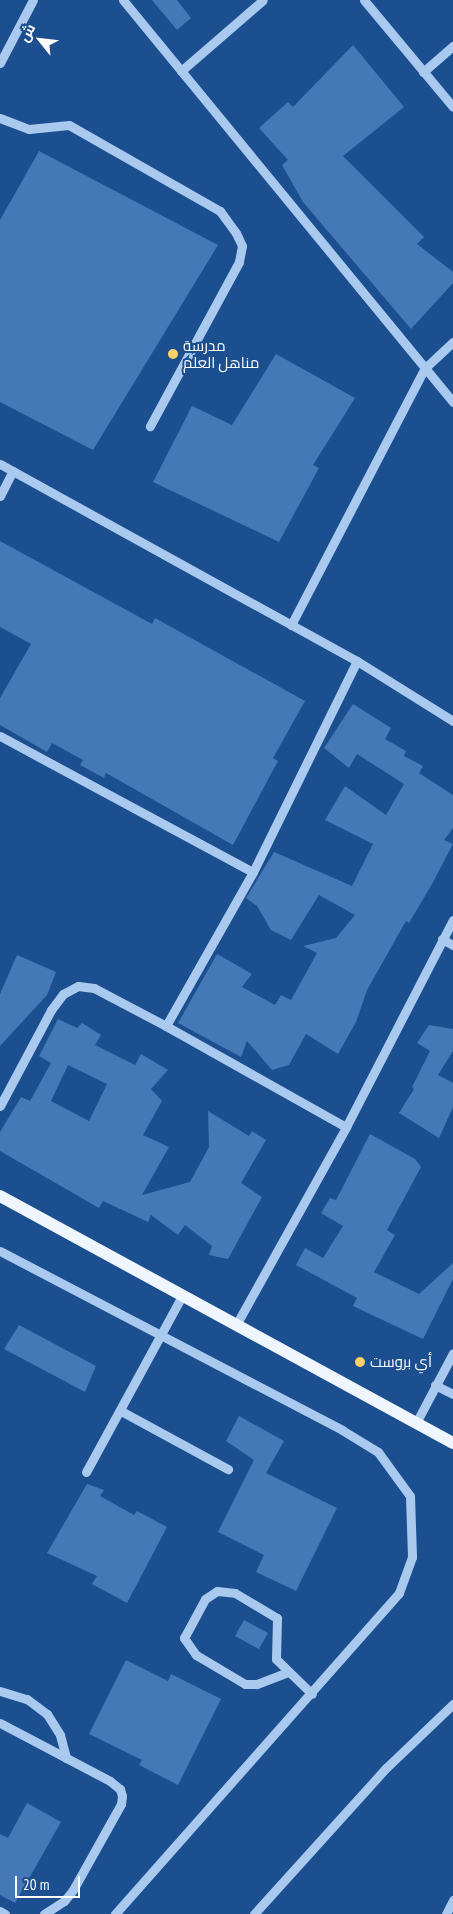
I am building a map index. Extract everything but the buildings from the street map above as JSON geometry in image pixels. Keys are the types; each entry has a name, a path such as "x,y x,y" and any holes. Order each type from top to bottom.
{"main road":[{"path":"0,1196 453,1443"}],"street":[{"path":"0,63 33,0"},
{"path":"123,0 453,402"},
{"path":"182,71 262,0"},
{"path":"364,0 453,107"},
{"path":"423,72 453,46"},
{"path":"0,118 29,129 69,125 220,211 236,233 242,246 239,262 150,426"},
{"path":"291,625 425,368 453,342"},
{"path":"0,464 357,661 453,720"},
{"path":"0,496 14,471"},
{"path":"166,1026 254,872 357,661"},
{"path":"0,736 254,872"},
{"path":"236,1325 346,1127 453,920"},
{"path":"442,939 453,945"},
{"path":"0,1106 51,1010 63,994 78,986 94,988 166,1026 346,1127"},
{"path":"0,1251 378,1452 410,1496 412,1557 399,1593 312,1694 115,1914"},
{"path":"86,1472 162,1336 182,1296"},
{"path":"416,1423 453,1353"},
{"path":"435,1384 453,1394"},
{"path":"121,1411 228,1469"},
{"path":"288,1672 256,1684 244,1684 196,1655 184,1638 205,1599 217,1591 235,1593 277,1618 276,1659 312,1694"},
{"path":"0,1691 27,1699 46,1714 60,1735 66,1758"},
{"path":"254,1914 386,1768 453,1704"},
{"path":"0,1723 115,1784 120,1789 122,1804 69,1896 44,1914"},
{"path":"446,1914 453,1900"},
{"path":"0,1911 5,1914"}],"place":[{"name":"مدرسة مناهل العلم","path":"173,354"},
{"name":"أي بروست","path":"360,1362"}]}
